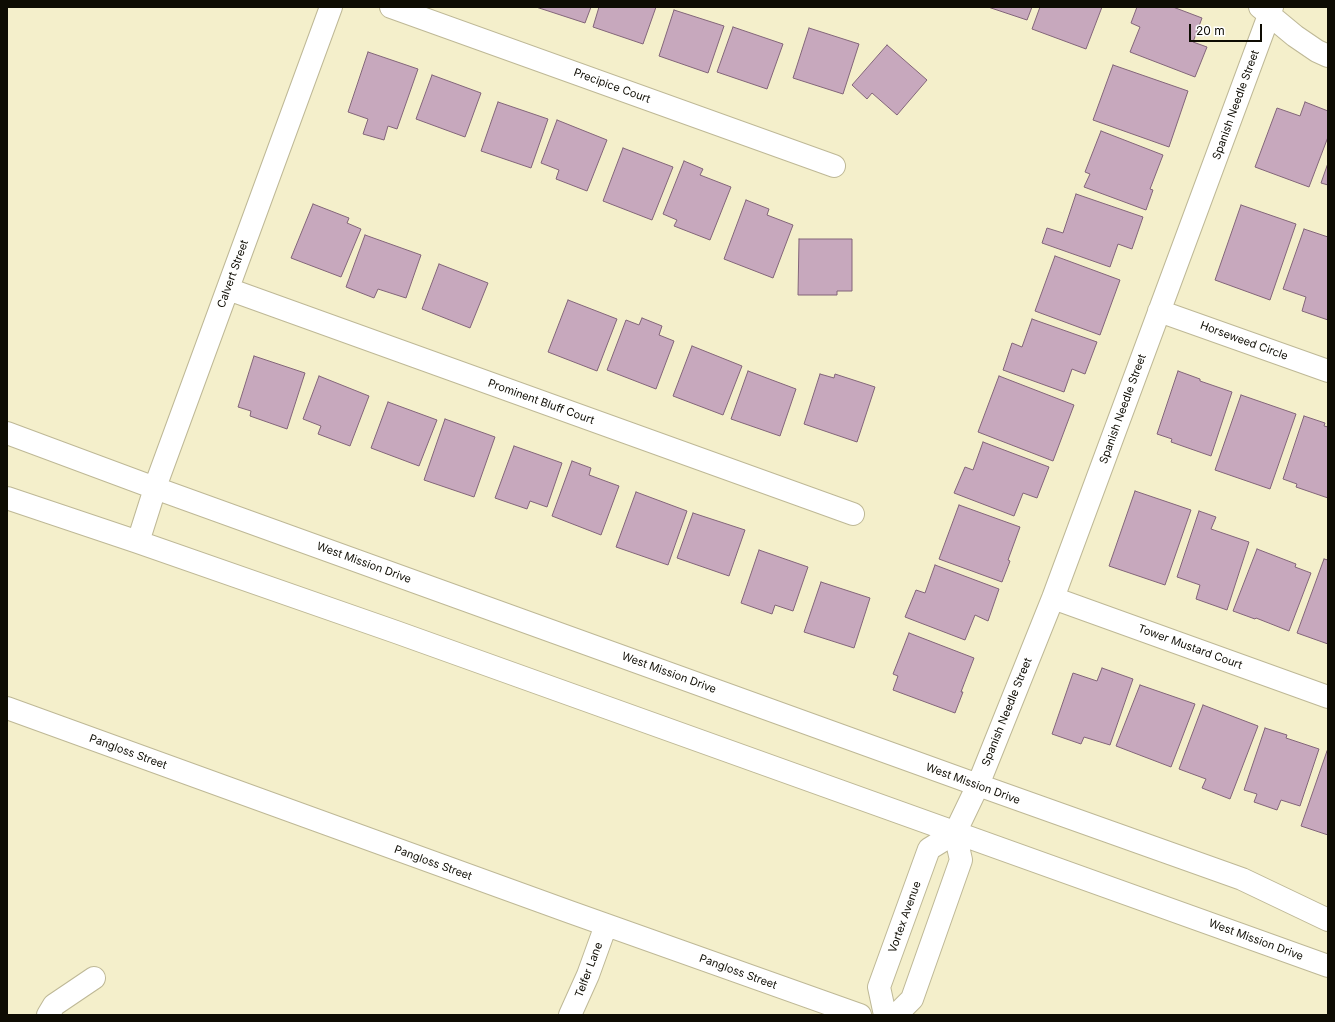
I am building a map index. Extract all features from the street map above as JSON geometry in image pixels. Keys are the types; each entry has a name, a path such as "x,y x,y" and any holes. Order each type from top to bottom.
{"street":[{"name":"Calvert Street","path":"138,542 155,488 331,7"},
{"name":"Precipice Court","path":"391,7 834,166"},
{"path":"1267,10 1295,36 1328,56"},
{"name":"Spanish Needle Street","path":"955,833 978,785 1053,598 1159,311 1267,10"},
{"name":"Prominent Bluff Court","path":"228,289 853,514"},
{"name":"Horseweed Circle","path":"1159,311 1328,371"},
{"name":"West Mission Drive","path":"7,433 155,488 1242,879 1328,920"},
{"name":"West Mission Drive","path":"7,498 396,632 1328,966"},
{"name":"Tower Mustard Court","path":"1053,598 1328,697"},
{"name":"Pangloss Street","path":"7,708 606,925 860,1015"},
{"path":"896,1015 912,999 961,860 955,833"},
{"name":"Vortex Avenue","path":"885,1015 880,987 929,849 955,833"},
{"name":"Telfer Lane","path":"570,1015 575,1007 588,975 606,925"},
{"path":"48,1015 54,1005 94,978"}],"building":[{"path":"536,7 591,7 585,23"},
{"path":"599,7 656,7 643,44 593,27"},
{"path":"988,7 1032,7 1027,20"},
{"path":"1040,7 1102,7 1086,49 1032,29"},
{"path":"1137,7 1173,7 1202,18 1193,42 1207,47 1195,77 1130,52 1140,27 1131,23"},
{"path":"674,10 724,26 708,73 659,56"},
{"path":"733,27 783,44 767,89 717,72"},
{"path":"809,28 859,44 843,94 793,78"},
{"path":"887,45 927,80 897,115 872,93 867,99 852,85"},
{"path":"368,52 418,69 397,129 388,126 384,140 363,134 368,119 348,112"},
{"path":"1113,65 1188,91 1169,147 1093,120"},
{"path":"432,75 481,93 465,137 416,119"},
{"path":"498,102 548,119 531,168 481,151"},
{"path":"1305,102 1328,111 1328,137 1309,187 1255,167 1277,108 1300,116"},
{"path":"557,120 607,140 587,191 556,179 559,170 541,163"},
{"path":"1101,131 1163,155 1150,189 1153,190 1146,210 1084,187 1090,174 1085,172"},
{"path":"623,148 673,167 652,220 603,201"},
{"path":"684,161 703,169 700,175 731,187 710,240 674,226 677,220 663,214"},
{"path":"1328,163 1328,185 1321,183"},
{"path":"1076,194 1143,217 1132,249 1118,244 1110,267 1042,243 1047,228 1063,233"},
{"path":"746,200 769,209 767,215 793,225 773,278 724,259"},
{"path":"313,204 349,218 347,223 361,229 341,277 291,258"},
{"path":"1241,205 1296,224 1270,300 1215,280"},
{"path":"1304,229 1328,237 1328,320 1302,311 1306,297 1283,289"},
{"path":"365,235 421,255 406,298 378,289 374,298 346,287"},
{"path":"799,239 852,239 852,291 837,291 837,295 798,295"},
{"path":"1055,256 1120,280 1100,335 1035,311"},
{"path":"439,264 488,283 470,328 422,309"},
{"path":"568,300 617,319 597,371 548,352"},
{"path":"642,318 662,326 659,335 674,341 656,389 607,370 626,320 639,325"},
{"path":"1032,319 1097,342 1085,374 1072,369 1064,392 1003,370 1012,343 1022,347"},
{"path":"692,346 742,366 723,415 673,396"},
{"path":"254,356 305,373 287,429 250,416 251,411 238,407"},
{"path":"748,371 796,389 780,436 731,419"},
{"path":"1178,371 1200,379 1200,381 1232,392 1211,456 1171,442 1172,439 1157,434"},
{"path":"820,374 834,378 835,374 875,387 857,442 804,424"},
{"path":"319,376 369,396 350,446 318,434 321,426 303,419"},
{"path":"999,376 1074,405 1053,461 978,432"},
{"path":"1241,395 1296,414 1270,489 1215,470"},
{"path":"388,402 437,420 419,466 371,448"},
{"path":"1304,416 1325,423 1324,426 1328,427 1328,498 1296,487 1297,484 1283,479"},
{"path":"445,419 495,437 474,497 424,480"},
{"path":"983,442 1049,467 1037,498 1023,493 1014,516 954,493 965,467 973,470"},
{"path":"514,446 562,463 547,507 530,501 527,509 495,498"},
{"path":"572,461 591,468 589,475 619,486 601,535 552,516"},
{"path":"1135,491 1191,510 1165,585 1109,566"},
{"path":"636,492 687,511 668,565 616,547"},
{"path":"959,505 1020,527 1002,582 939,559"},
{"path":"1199,511 1216,517 1211,529 1249,542 1227,610 1196,599 1200,585 1177,577"},
{"path":"693,513 745,530 729,576 677,558"},
{"path":"1257,549 1296,564 1295,567 1311,573 1289,631 1233,611"},
{"path":"759,550 808,567 793,611 775,605 772,614 741,603"},
{"path":"1324,559 1328,560 1328,644 1297,633"},
{"path":"935,565 999,589 988,621 975,615 965,640 905,617 916,590 925,593"},
{"path":"821,582 870,598 854,648 804,632"},
{"path":"909,633 974,658 955,713 893,690 898,676 893,674"},
{"path":"1102,668 1133,679 1110,745 1084,737 1081,744 1052,734 1073,673 1097,681"},
{"path":"1140,685 1195,704 1171,767 1116,746"},
{"path":"1203,705 1258,726 1230,799 1202,788 1206,779 1179,769"},
{"path":"1265,728 1287,735 1286,738 1319,749 1300,806 1281,800 1277,810 1254,802 1257,794 1244,790"},
{"path":"1328,751 1328,835 1301,826"}]}
